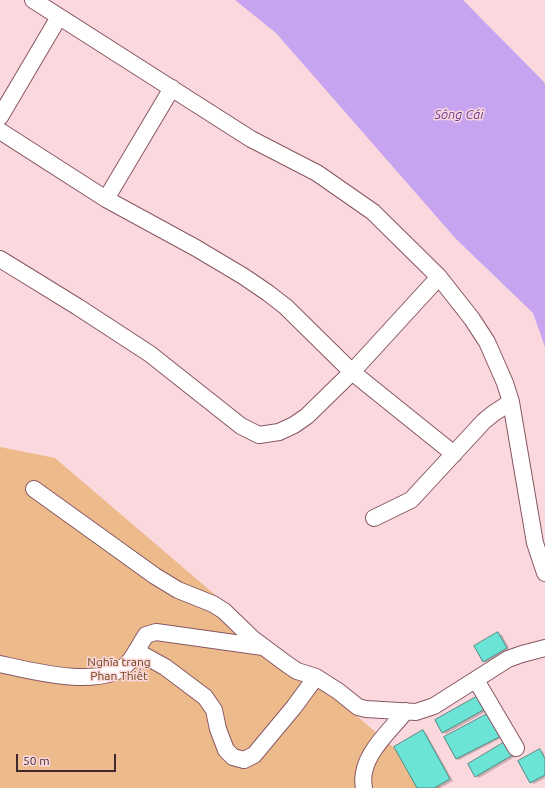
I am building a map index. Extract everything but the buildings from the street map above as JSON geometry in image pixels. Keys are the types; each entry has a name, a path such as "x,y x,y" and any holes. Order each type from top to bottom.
{"street":[{"path":"33,0 251,139 317,173 345,192 373,212 439,277 472,319 487,342 505,383 511,402 535,543 545,573"},
{"path":"0,117 59,17"},
{"path":"106,199 172,88"},
{"path":"0,131 106,199 196,248 244,276 268,293 286,307 352,372 454,454"},
{"path":"0,260 78,307 150,354 241,426 259,435 278,432 294,425 307,416 352,372 439,277"},
{"path":"374,518 412,500 484,421 511,402"},
{"path":"34,490 155,576 178,590 213,604 224,611 253,639 297,671 316,678 338,691 358,707 366,709 416,712 434,706 508,659 545,648"},
{"path":"0,664 64,676 90,677 112,674 128,663 146,635 156,632 265,647"},
{"path":"136,650 165,667 205,697 214,710 218,729 226,750 233,757 244,760 254,755 266,742 316,678"},
{"path":"476,680 516,748"},
{"path":"364,788 364,767 371,754 406,712"}],"green space":[{"name":"Nghĩa trang Phan Thiết","path":"0,447 55,458 441,788 0,788"}],"water":[{"name":"Sông Cái","path":"235,0 463,0 543,81 545,84 545,347 533,313 456,239 276,33"}]}
